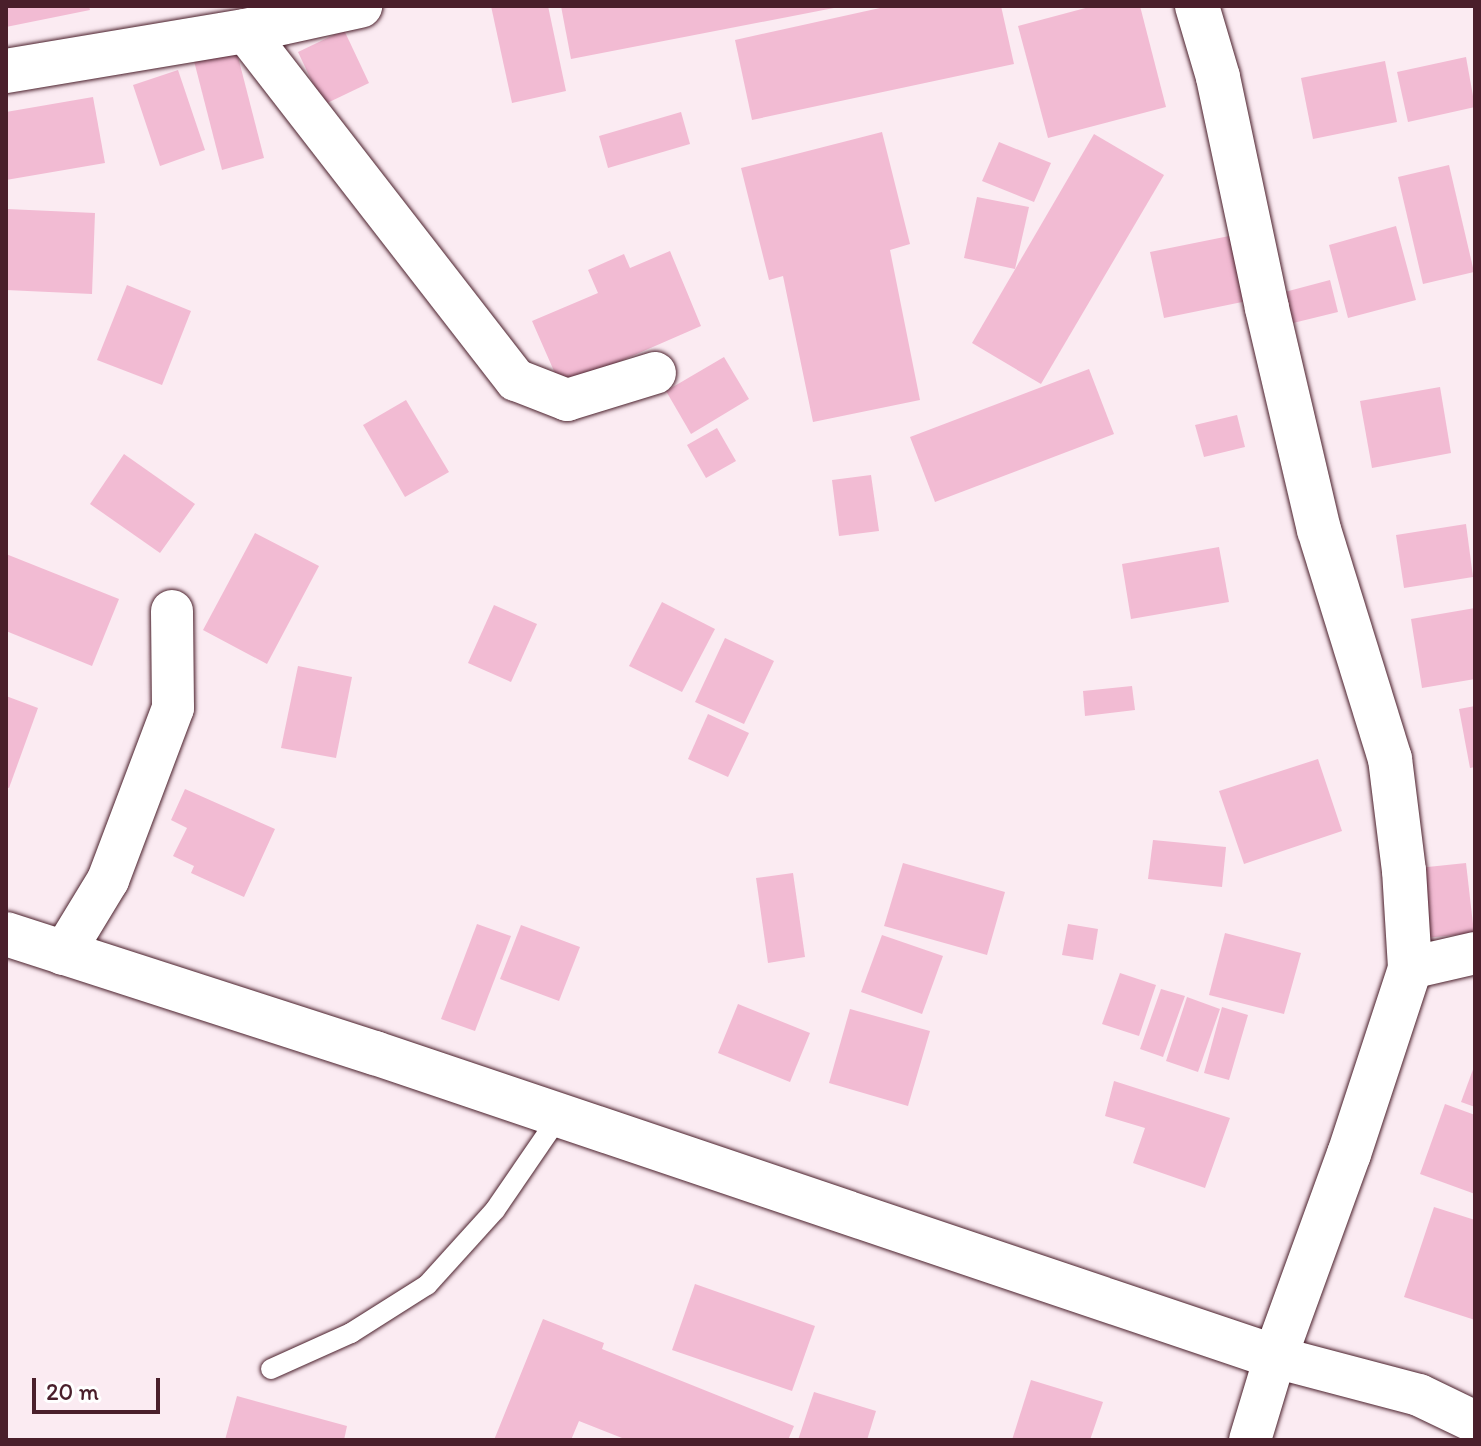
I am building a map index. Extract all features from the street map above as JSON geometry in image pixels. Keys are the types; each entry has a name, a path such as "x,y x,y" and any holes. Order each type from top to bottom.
{"main road":[{"path":"6,71 245,31 360,6"},
{"path":"6,934 560,1115 1275,1357 1349,1154 1410,968 1404,871 1390,759 1319,530 1267,308 1218,77 1197,6"}],"street":[{"path":"245,31 516,380 567,400 655,373"},
{"path":"63,954 108,880 173,708 172,611"},
{"path":"1410,968 1475,953"},
{"path":"1250,1440 1275,1357 1419,1395 1475,1422"}],"lane":[{"path":"271,1369 351,1333 427,1285 495,1210 560,1115"}],"building":[{"path":"6,6 89,6 90,10 6,27"},
{"path":"491,6 548,6 566,91 512,103"},
{"path":"561,6 839,6 839,7 571,59"},
{"path":"889,6 1001,6 1014,64 752,120 735,40"},
{"path":"1093,6 1140,6 1166,107 1048,138 1018,26"},
{"path":"344,30 369,83 323,105 298,52"},
{"path":"236,49 264,158 222,170 194,61"},
{"path":"1466,57 1475,107 1408,122 1397,72"},
{"path":"1385,61 1397,122 1313,139 1301,78"},
{"path":"178,70 205,150 160,166 133,85"},
{"path":"93,97 105,163 6,180 6,112"},
{"path":"681,112 690,144 608,168 599,136"},
{"path":"882,132 910,244 890,250 920,400 813,422 783,276 769,280 741,168"},
{"path":"1094,134 1164,175 1041,384 972,343"},
{"path":"999,142 1051,163 1034,202 982,181"},
{"path":"1449,165 1474,272 1423,284 1398,177"},
{"path":"977,197 1029,207 1015,269 964,258"},
{"path":"7,209 95,213 92,294 6,290"},
{"path":"1396,226 1416,300 1348,318 1329,245"},
{"path":"1244,233 1257,299 1164,318 1150,252"},
{"path":"670,251 701,326 561,387 532,321 598,293 588,270 624,254 630,268"},
{"path":"1330,280 1338,312 1289,324 1281,293"},
{"path":"127,285 191,311 162,385 97,360"},
{"path":"724,357 749,399 691,434 666,391"},
{"path":"1089,369 1114,434 935,502 910,437"},
{"path":"1440,387 1451,453 1372,468 1360,401"},
{"path":"406,400 449,472 405,497 363,425"},
{"path":"1237,415 1245,447 1204,457 1195,425"},
{"path":"717,428 736,461 706,478 687,445"},
{"path":"124,454 195,504 160,553 90,504"},
{"path":"871,475 879,531 839,536 832,480"},
{"path":"1466,524 1473,577 1404,588 1396,535"},
{"path":"255,533 319,566 267,664 203,630"},
{"path":"1219,547 1229,602 1131,619 1122,564"},
{"path":"6,554 119,599 92,666 6,631"},
{"path":"662,602 715,629 682,692 629,666"},
{"path":"494,605 537,624 511,682 468,663"},
{"path":"1475,608 1475,679 1422,688 1411,619"},
{"path":"725,638 774,661 744,724 695,702"},
{"path":"298,666 352,677 336,758 281,748"},
{"path":"1132,686 1135,710 1085,716 1083,691"},
{"path":"6,696 38,708 9,788 6,787"},
{"path":"1475,706 1475,767 1470,768 1459,709"},
{"path":"708,714 749,733 728,777 688,759"},
{"path":"1318,759 1342,831 1244,864 1219,791"},
{"path":"185,789 275,829 244,897 191,873 194,866 173,856 187,828 171,820"},
{"path":"1153,840 1226,847 1222,887 1148,879"},
{"path":"903,863 1005,892 987,955 884,926"},
{"path":"1466,863 1474,933 1426,938 1418,868"},
{"path":"793,873 805,957 768,963 756,878"},
{"path":"477,924 511,936 475,1031 441,1019"},
{"path":"1068,924 1098,929 1093,960 1062,955"},
{"path":"521,925 580,947 559,1001 500,979"},
{"path":"1225,933 1301,953 1284,1014 1209,995"},
{"path":"882,935 943,956 922,1014 861,992"},
{"path":"1120,973 1156,985 1139,1036 1102,1024"},
{"path":"1161,989 1185,996 1163,1057 1140,1049"},
{"path":"1187,997 1220,1009 1198,1072 1166,1061"},
{"path":"738,1004 810,1033 790,1082 718,1053"},
{"path":"1222,1007 1248,1015 1229,1080 1204,1073"},
{"path":"850,1009 930,1031 908,1106 829,1083"},
{"path":"1475,1064 1475,1107 1461,1102"},
{"path":"1114,1081 1230,1118 1205,1188 1133,1163 1145,1128 1105,1116"},
{"path":"1445,1104 1475,1115 1475,1194 1420,1174"},
{"path":"1434,1207 1475,1220 1475,1320 1404,1297"},
{"path":"695,1284 815,1326 792,1391 672,1350"},
{"path":"543,1319 604,1343 602,1349 794,1426 788,1440 627,1440 579,1421 571,1440 494,1440"},
{"path":"1031,1380 1103,1402 1090,1440 1012,1440"},
{"path":"814,1392 876,1411 867,1440 798,1440"},
{"path":"237,1396 347,1426 344,1440 225,1440"}]}
